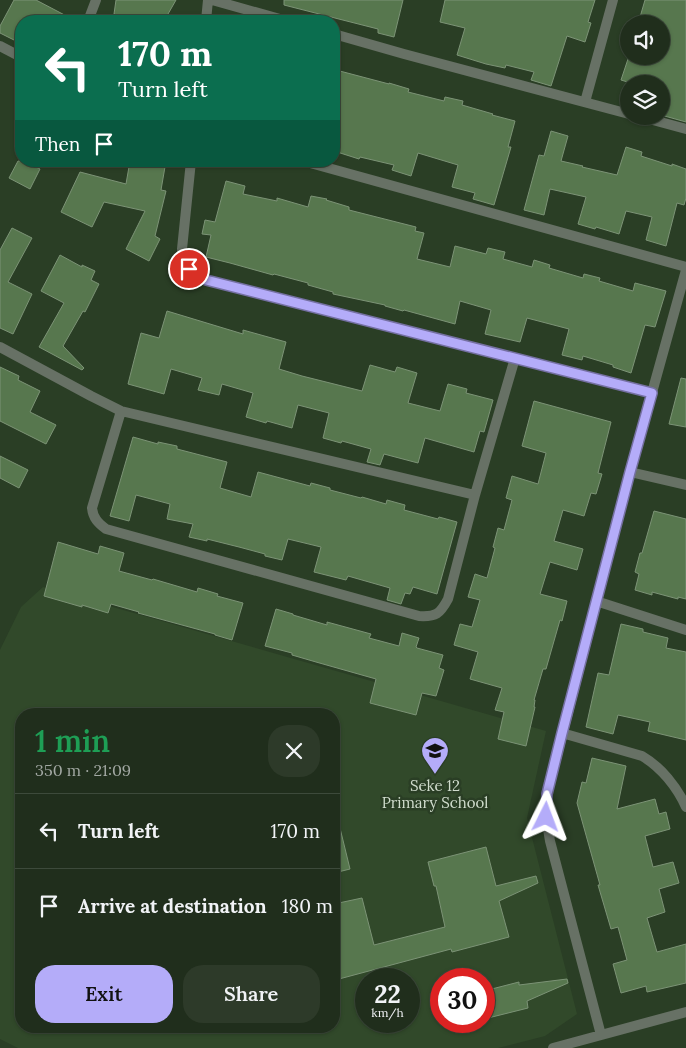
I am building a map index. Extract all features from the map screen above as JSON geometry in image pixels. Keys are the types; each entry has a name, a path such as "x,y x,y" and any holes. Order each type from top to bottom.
{"street":[{"path":"90,15 96,0"},
{"path":"207,15 208,0"},
{"path":"212,0 266,15"},
{"path":"585,102 613,0"},
{"path":"340,36 620,112"},
{"path":"0,46 15,54"},
{"path":"670,125 686,129"},
{"path":"190,167 182,249 189,269 206,280 652,393"},
{"path":"324,167 686,268 630,472 547,794 546,817 550,841 601,1035"},
{"path":"0,347 121,411 475,495"},
{"path":"121,411 92,508 96,521 106,529 419,616 430,617 443,609 448,599 514,358"},
{"path":"630,472 686,485"},
{"path":"596,601 686,630"},
{"path":"562,733 642,756 652,762 674,785 686,807"},
{"path":"553,1048 686,1012"}],"shaded area":[{"name":"Seke 12 Primary School","path":"43,587 546,731 527,818 577,1014 545,1036 498,1048 18,1048 0,1039 0,650 21,607"}],"building":[{"path":"14,0 36,0 65,15 15,15 15,40 0,33 0,26"},
{"path":"116,0 176,0 167,15 114,14"},
{"path":"284,0 403,0 394,37 378,33 378,29 340,19 340,15 323,15 284,5"},
{"path":"445,0 595,0 588,22 591,23 585,42 567,36 551,86 531,80 534,72 506,65 505,68 486,64 457,55 465,28 440,22"},
{"path":"645,0 686,0 686,122 670,118 670,75 623,75 626,65 670,65 670,15 641,15"},
{"path":"340,71 389,83 409,89 408,92 444,101 445,97 463,101 462,105 515,121 508,147 511,147 494,205 473,199 475,193 452,187 458,165 418,153 411,176 392,170 394,165 360,157 359,159 340,153"},
{"path":"551,131 568,136 561,161 582,167 617,175 626,147 642,152 641,156 686,169 686,198 684,205 677,203 666,246 646,240 652,217 626,211 619,234 578,224 586,197 550,189 544,215 524,210 539,155 544,156"},
{"path":"15,167 36,167 40,169 30,189 9,178"},
{"path":"129,167 165,167 161,190 166,191 155,236 160,239 149,261 126,249 145,211 104,202 92,227 61,212 80,172 126,184"},
{"path":"226,181 245,186 243,194 277,201 277,198 308,207 311,196 327,199 349,207 349,210 416,227 415,231 424,233 417,259 450,267 455,246 486,254 488,248 505,252 503,259 532,267 534,260 550,265 549,268 583,278 584,274 600,278 599,281 633,291 635,283 666,291 655,327 645,325 631,373 613,367 613,365 583,356 582,360 562,355 569,329 527,318 520,342 485,334 491,310 460,301 455,324 385,305 333,294 333,292 308,285 308,283 206,257 211,235 202,234 205,220 215,222"},
{"path":"12,228 32,238 8,282 32,294 13,334 0,328 0,250"},
{"path":"60,255 82,267 82,265 95,271 91,280 99,284 85,312 83,311 63,346 84,368 82,370 39,347 64,303 41,291"},
{"path":"167,311 243,334 243,330 286,342 279,369 302,376 362,391 370,365 395,372 397,367 417,373 408,403 440,411 448,384 467,389 466,393 493,400 484,432 480,431 474,452 425,438 418,463 384,454 380,465 367,462 371,449 323,438 329,413 298,405 292,428 267,421 266,423 246,417 253,393 222,384 219,395 198,390 202,378 171,369 164,394 128,384 141,333 159,338"},
{"path":"0,367 19,376 18,380 40,391 30,412 56,425 46,444 0,421"},
{"path":"681,378 686,379 686,427 669,424"},
{"path":"534,401 611,422 598,473 602,474 596,494 591,493 584,516 563,510 554,541 583,549 577,570 550,562 540,594 567,601 546,669 543,669 534,700 535,707 526,746 498,739 504,712 495,710 502,688 470,679 478,652 454,645 460,624 472,627 480,600 468,597 475,574 487,578 498,528 504,530 512,500 506,498 512,476 538,484 546,453 522,446"},
{"path":"133,437 158,444 158,442 177,446 177,449 227,462 220,488 251,497 258,472 310,486 311,483 330,488 330,490 386,504 387,500 405,505 404,510 457,522 437,594 413,587 410,594 405,593 401,604 387,600 390,588 348,576 346,580 314,572 321,547 288,539 282,560 207,539 207,541 189,537 193,524 167,519 170,504 136,495 129,521 110,516"},
{"path":"0,456 28,470 19,488 0,478"},
{"path":"654,511 686,519 686,599 678,597 678,599 652,592 652,595 635,590 639,574 635,572"},
{"path":"58,542 98,554 100,546 124,553 119,571 197,592 198,588 218,594 217,596 243,603 232,640 111,604 108,613 44,596"},
{"path":"276,609 327,625 327,622 371,634 369,638 399,646 402,633 419,638 417,648 443,655 439,668 444,670 436,696 422,693 416,715 370,703 376,679 265,646"},
{"path":"621,624 668,638 666,648 686,652 686,740 648,731 650,722 618,715 613,734 586,727 598,673 609,675"},
{"path":"592,758 626,766 617,809 655,799 659,814 666,812 670,829 645,836 653,867 673,862 679,883 659,889 665,912 647,918 657,952 686,944 686,983 647,992 646,986 621,993 613,964 627,960 618,927 611,929 577,803 582,782 586,783"},
{"path":"340,828 350,869 340,872"},
{"path":"486,847 496,886 536,876 538,883 499,901 509,937 452,952 451,949 380,968 355,968 355,975 340,979 340,903 362,898 374,945 445,927 436,886 434,886 428,862"},
{"path":"567,979 568,983 527,1001 528,1008 495,1016 495,988 519,982 519,985"}],"place":[{"name":"Seke 12 Primary School","path":"435,775"}],"route":[{"path":"189,269 206,280 652,393 562,733 547,794 546,817"}]}
